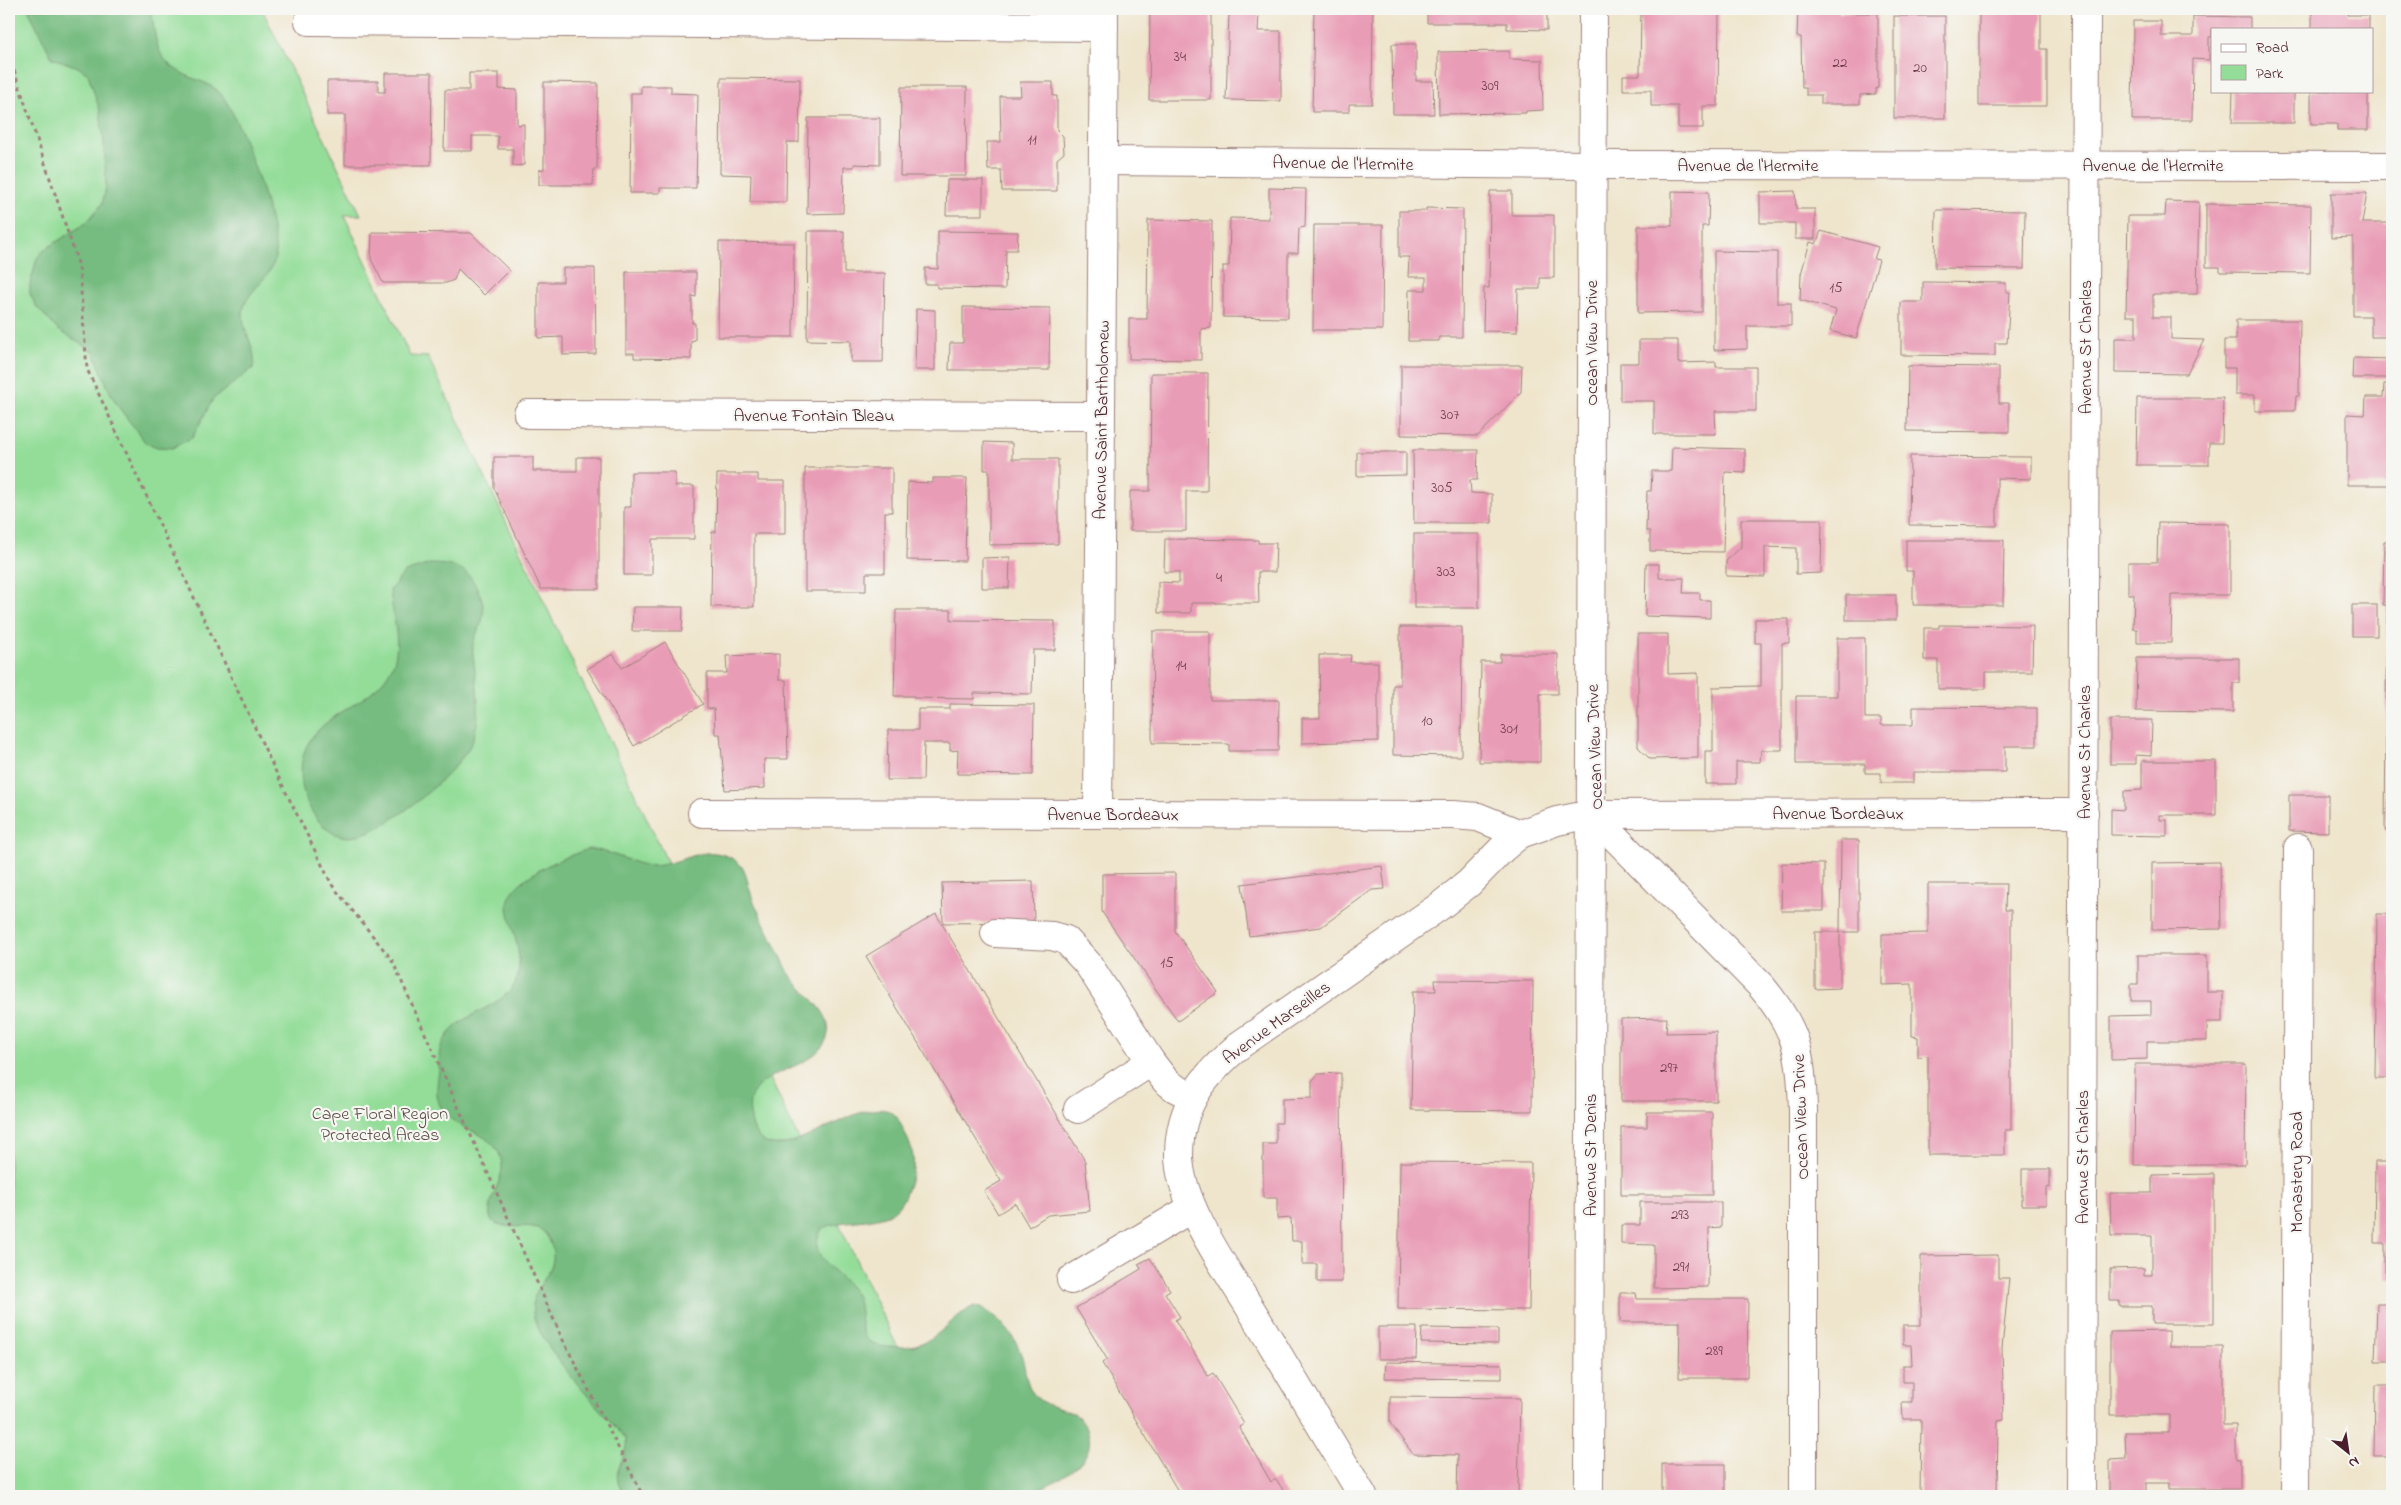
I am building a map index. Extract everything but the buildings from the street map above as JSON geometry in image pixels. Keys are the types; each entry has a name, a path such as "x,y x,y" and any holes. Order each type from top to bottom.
{"street":[{"name":"Ocean View Drive","path":"1593,9 1591,165 1592,814 1761,986 1784,1017 1799,1051 1803,1109 1803,1496"},
{"name":"Avenue St Charles","path":"2081,1496 2086,9"},
{"path":"309,21 836,17 1104,18"},
{"name":"Avenue Saint Bartholomew","path":"1098,814 1104,18"},
{"name":"Avenue de l'Hermite","path":"1104,161 1591,165 2392,166"},
{"name":"Avenue Fontain Bleau","path":"528,414 1100,416"},
{"name":"Avenue Bordeaux","path":"702,813 1453,815 1478,817 1520,834"},
{"name":"Avenue Bordeaux","path":"1592,814 2084,813"},
{"name":"Avenue Marseilles","path":"1363,1496 1192,1208 1181,1176 1179,1138 1193,1097 1204,1078 1241,1044 1440,906 1469,883 1502,849 1520,834 1557,821 1592,814"},
{"name":"Avenue St Denis","path":"1589,1496 1592,814"},
{"name":"Monastery Road","path":"2295,1496 2298,848"},
{"path":"995,933 1052,936 1066,940 1088,964 1151,1062 1165,1080 1193,1097"},
{"path":"1078,1109 1151,1062"},
{"path":"1071,1280 1192,1208"}],"path":[{"path":"9,55 79,266 87,370 266,753 332,885 392,960 562,1338 642,1496"}],"green space":[{"name":"Cape Floral Region Protected Areas","path":"9,9 262,9 361,215 344,215 410,356 428,357 968,1496 9,1496"},
{"path":"28,9 151,9 157,43 164,58 180,72 210,85 219,92 227,103 247,146 265,199 275,245 275,258 273,266 244,305 243,320 252,347 253,368 213,399 192,438 172,448 157,447 145,442 117,405 94,352 57,329 36,306 30,294 30,284 37,258 44,250 86,223 102,204 106,187 100,111 88,74 78,67 52,58"},
{"path":"430,564 453,566 465,571 474,582 483,603 482,620 473,647 478,707 475,734 464,755 452,770 418,801 381,826 363,834 349,837 340,836 323,826 307,802 302,784 302,760 309,741 322,727 370,693 384,679 394,662 397,645 390,590 405,572"},
{"path":"589,849 653,866 663,865 700,854 719,854 733,859 742,867 754,902 787,969 823,1012 827,1021 828,1031 825,1042 816,1053 805,1061 766,1080 756,1088 750,1099 750,1114 758,1136 772,1145 790,1143 856,1114 876,1109 895,1115 912,1152 912,1174 906,1194 898,1207 894,1211 877,1218 840,1223 822,1229 817,1239 817,1248 821,1256 826,1264 855,1293 858,1301 861,1327 869,1341 877,1345 899,1347 916,1345 930,1339 962,1313 975,1306 997,1318 1014,1339 1022,1358 1028,1384 1038,1399 1074,1414 1086,1427 1089,1444 1086,1455 1069,1473 1024,1496 625,1496 619,1486 617,1476 625,1450 626,1439 573,1378 546,1343 537,1327 533,1313 533,1302 536,1292 551,1267 553,1258 552,1248 547,1236 542,1230 536,1228 506,1226 491,1220 490,1205 501,1174 501,1159 489,1141 452,1120 444,1112 437,1095 440,1052 448,1035 469,1017 504,997 512,988 517,978 519,960 508,907 510,897 517,887 539,870 566,857"}]}
